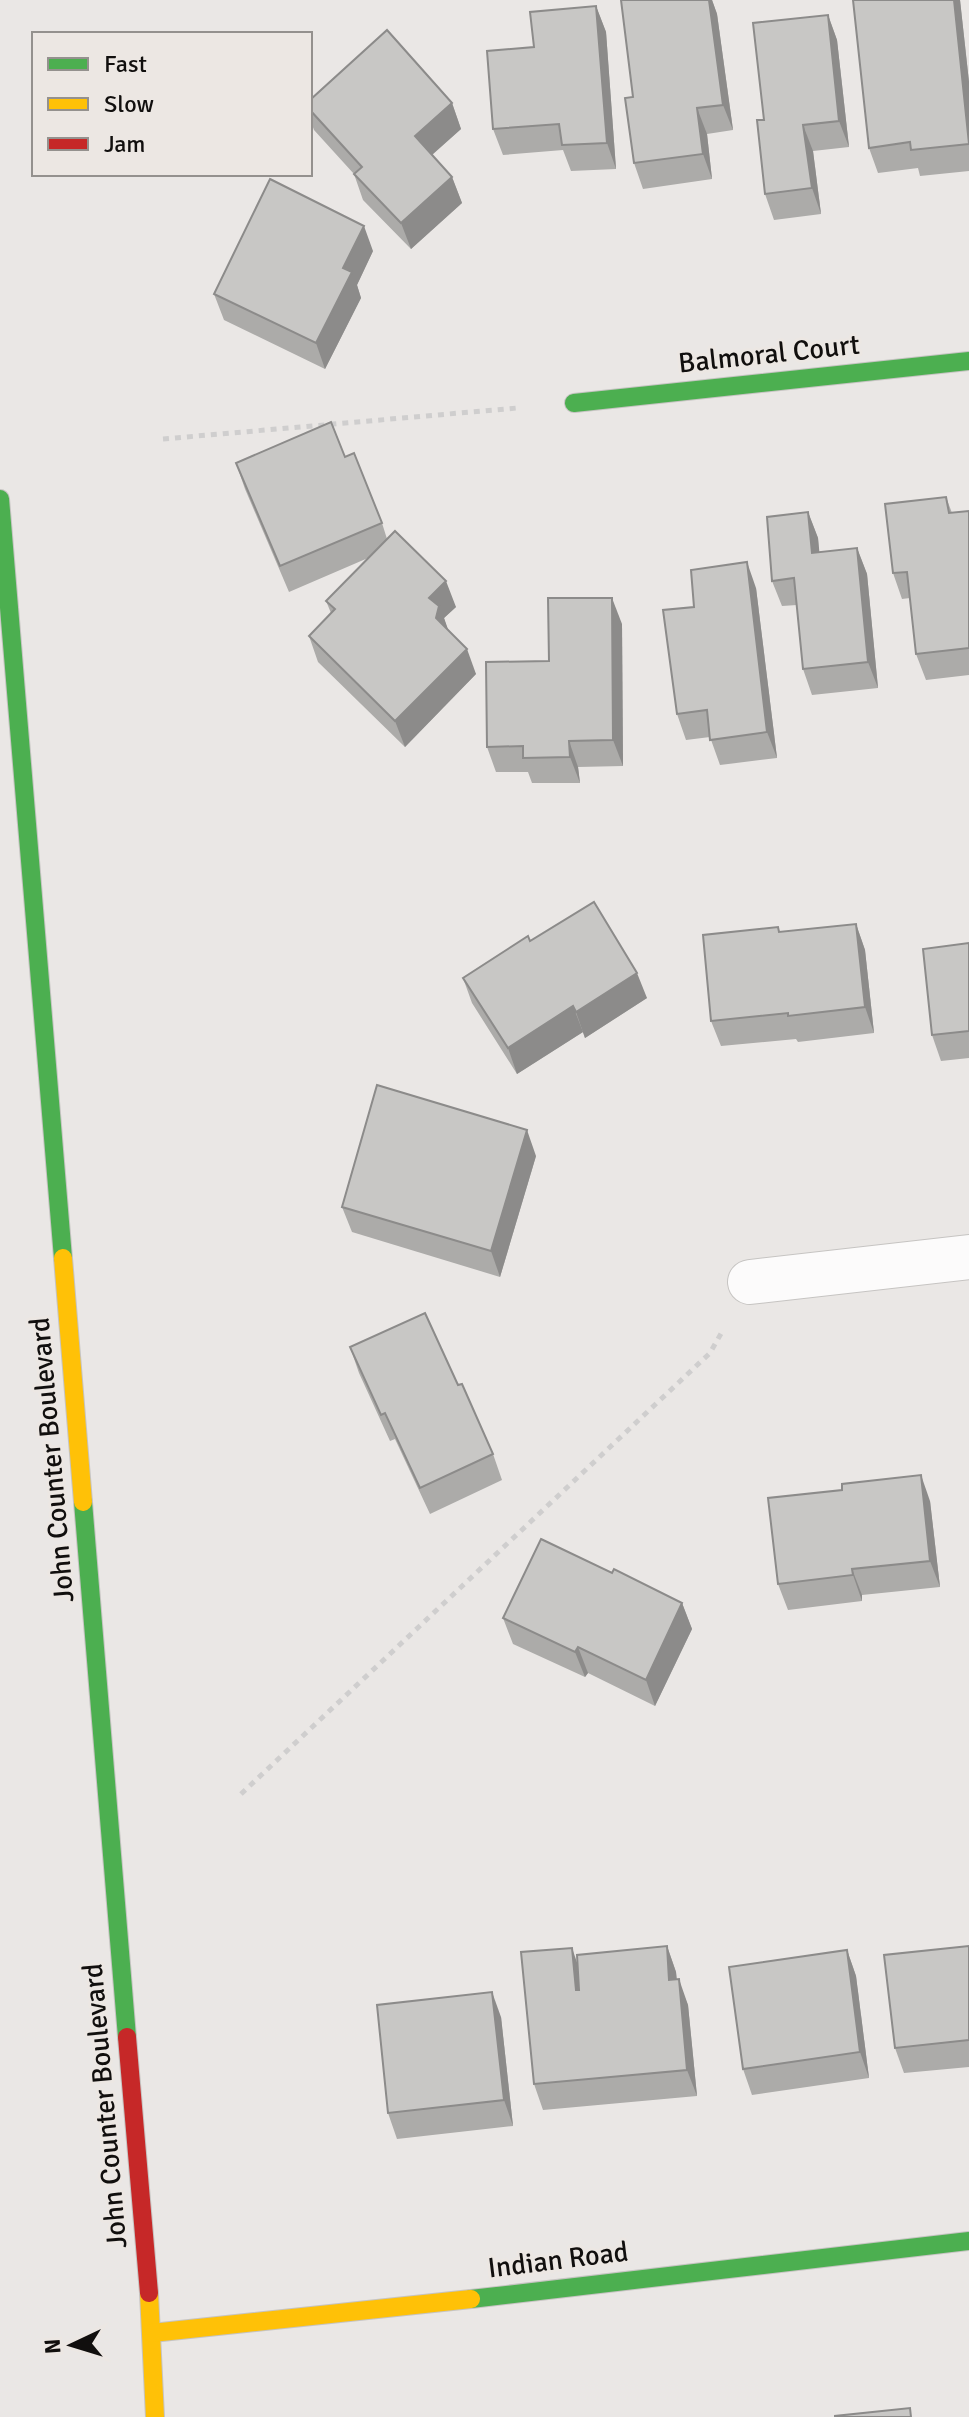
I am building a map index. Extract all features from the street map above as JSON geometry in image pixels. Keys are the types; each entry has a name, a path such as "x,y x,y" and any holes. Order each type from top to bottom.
{"main road":[{"name":"Balmoral Court","path":"574,403 969,361"},
{"name":"John Counter Boulevard","path":"0,499 152,2333 155,2417"},
{"name":"Indian Road","path":"152,2333 319,2317 969,2241"}],"street":[{"path":"750,1282 969,1257"}],"path":[{"path":"163,439 574,403"},
{"path":"241,1794 710,1353 750,1282"}],"building":[{"path":"621,0 709,0 723,105 697,108 703,154 634,163 625,98 633,97"},
{"path":"853,0 954,0 969,144 911,150 910,142 869,148"},
{"path":"596,6 607,143 562,145 559,124 493,129 487,51 534,47 530,12"},
{"path":"828,15 839,121 803,125 812,188 765,194 757,120 764,120 753,23"},
{"path":"387,30 452,103 415,136 452,177 401,223 354,174 362,167 312,112 312,98"},
{"path":"270,179 364,226 343,268 352,272 316,343 214,294"},
{"path":"331,422 345,457 354,453 382,523 280,566 236,463"},
{"path":"946,497 949,513 969,511 969,648 916,654 907,572 893,573 885,504"},
{"path":"808,512 812,553 857,548 868,662 803,669 794,578 772,581 767,517"},
{"path":"395,531 446,581 429,598 439,606 436,618 467,649 395,721 309,636 335,609 326,601"},
{"path":"747,562 767,732 710,740 707,710 677,714 663,610 694,607 691,570"},
{"path":"548,598 612,598 613,740 569,741 570,757 523,758 523,746 487,747 486,662 549,661"},
{"path":"594,902 637,973 576,1012 573,1006 508,1048 463,978 528,936 530,941"},
{"path":"856,924 865,1007 711,1021 703,935 778,927 779,932"},
{"path":"969,943 969,1031 932,1035 923,949"},
{"path":"377,1085 527,1130 491,1251 342,1207"},
{"path":"425,1313 458,1385 462,1384 493,1454 420,1488 385,1413 381,1415 350,1347"},
{"path":"921,1475 930,1561 852,1569 853,1575 778,1584 768,1498 842,1490 842,1484"},
{"path":"541,1539 612,1573 614,1569 682,1603 646,1680 578,1647 575,1652 503,1618"},
{"path":"667,1946 669,1980 679,1979 687,2070 534,2084 521,1952 572,1948 576,1990 579,1990 577,1955"},
{"path":"969,1946 969,2040 895,2048 884,1955"},
{"path":"847,1950 860,2052 743,2069 729,1967"},
{"path":"492,1992 504,2100 388,2113 377,2005"},
{"path":"910,2408 911,2417 835,2417 835,2416"}],"traffic: fast":[{"path":"574,403 969,361"},
{"path":"0,499 63,1258"},
{"path":"83,1502 127,2037"},
{"path":"471,2299 969,2241"}],"traffic: slow":[{"path":"63,1258 83,1502"},
{"path":"149,2293 155,2417"},
{"path":"152,2333 471,2299"}],"traffic: jam":[{"path":"127,2037 149,2293"}]}
